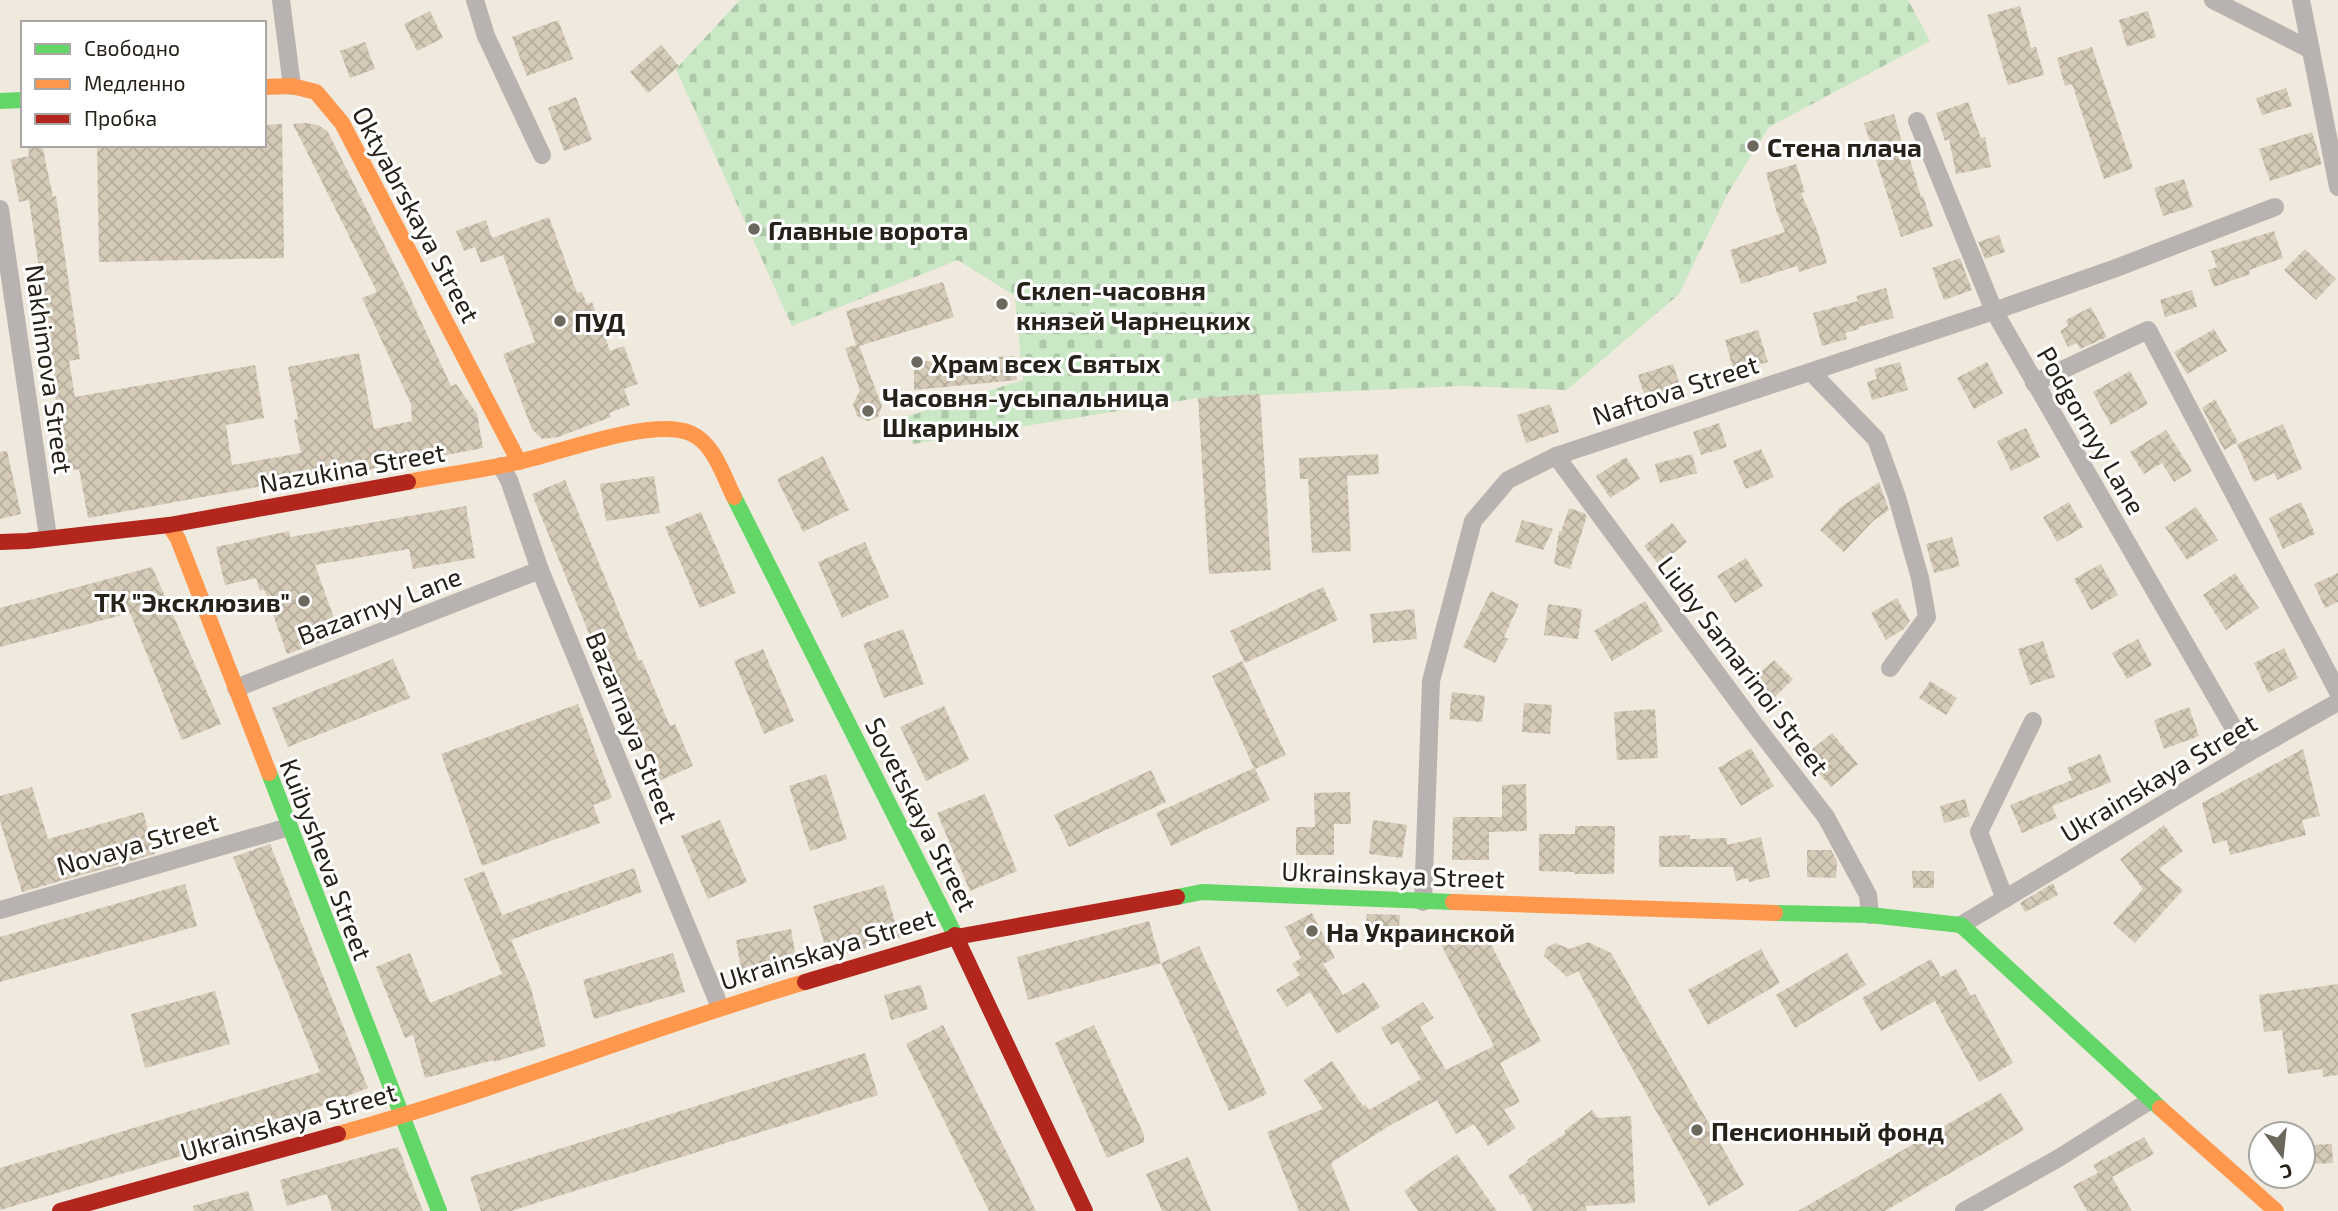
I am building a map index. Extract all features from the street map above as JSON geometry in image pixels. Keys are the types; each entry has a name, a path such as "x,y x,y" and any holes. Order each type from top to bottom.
{"main road":[{"path":"266,87 292,86"},
{"name":"Oktyabrskaya Street","path":"292,86 316,92 342,123 519,462"},
{"path":"0,101 21,100"},
{"name":"Nazukina Street","path":"0,542 169,525 500,466 636,432 674,429 690,433 707,444"},
{"name":"Sovetskaya Street","path":"707,444 956,937 1085,1211"},
{"name":"Kuibysheva Street","path":"169,525 178,539 439,1211"},
{"name":"Ukrainskaya Street","path":"60,1211 401,1117 720,1007 956,937 1202,892 1423,902 1870,915 1961,925"},
{"path":"1961,925 2276,1211"}],"street":[{"path":"281,0 292,86"},
{"path":"475,0 486,36 542,155"},
{"path":"2213,0 2311,50"},
{"path":"2301,0 2338,187"},
{"name":"Podgornyy Lane","path":"1917,121 1993,311 2248,753"},
{"name":"Naftova Street","path":"1423,902 1431,681 1473,521 1508,480 1556,456 1993,311 2116,268 2275,207"},
{"name":"Nakhimova Street","path":"0,209 48,537"},
{"path":"2035,383 2148,330 2338,692"},
{"path":"1811,372 1876,439 1897,497 1920,578 1927,617 1890,668"},
{"name":"Liuby Samarinoi Street","path":"1556,456 1746,714 1826,817 1868,895 1870,915"},
{"name":"Bazarnaya Street","path":"500,466 509,480 540,570 720,1007"},
{"name":"Bazarnyy Lane","path":"236,688 540,570"},
{"name":"Ukrainskaya Street","path":"1961,925 2338,702"},
{"path":"2005,899 1979,832 2033,721"},
{"name":"Novaya Street","path":"0,910 289,827"},
{"path":"1964,1211 2151,1100"}],"green space":[{"path":"740,0 1908,0 1930,41 1769,127 1728,193 1679,294 1567,390 1460,386 1198,398 913,444 899,419 1023,380 1015,296 958,260 792,326 676,69"}],"building":[{"path":"2020,6 2031,48 2036,47 2044,75 2008,85 1987,15"},
{"path":"430,11 443,38 417,51 404,24"},
{"path":"2148,11 2156,37 2127,47 2119,20"},
{"path":"558,20 573,59 527,76 512,37"},
{"path":"365,42 375,69 350,78 340,51"},
{"path":"661,45 679,66 648,93 630,72"},
{"path":"2092,47 2133,168 2104,179 2072,84 2065,86 2057,58"},
{"path":"2286,88 2292,106 2262,115 2256,98"},
{"path":"576,97 592,140 564,151 548,108"},
{"path":"1968,102 1981,138 1985,137 1991,167 1956,174 1949,139 1945,141 1936,113"},
{"path":"1894,114 1906,157 1909,156 1933,226 1901,237 1864,123"},
{"path":"282,124 284,258 99,262 97,147 266,147 266,125"},
{"path":"293,124 318,125 328,132 451,386 456,384 477,414 483,448 88,518 79,469 68,471 52,378 55,377 29,200 19,202 11,160 29,156 28,147 42,147 53,197 56,196 80,359 69,361 75,397 255,365 264,418 226,425 232,465 301,453 294,420 298,419 288,367 359,353 374,429 412,421 411,404 362,298 377,292"},
{"path":"2312,132 2322,164 2270,181 2259,149"},
{"path":"1796,164 1805,192 1801,193 1817,230 1827,263 1799,272 1797,266 1741,284 1730,250 1785,232 1766,173"},
{"path":"2184,179 2193,207 2163,216 2154,188"},
{"name":"ПУД","path":"549,217 577,293 582,292 587,304 592,302 610,351 624,346 638,384 624,389 630,405 609,413 611,417 558,437 542,439 532,429 503,354 535,342 503,255 481,263 475,247 464,251 456,231 486,220 492,238"},
{"path":"2274,231 2283,258 2249,270 2250,274 2214,287 2208,270 2217,267 2211,251"},
{"path":"1999,235 2005,252 1985,259 1978,242"},
{"path":"2305,249 2336,279 2316,300 2284,270"},
{"path":"1960,258 1972,290 1944,300 1932,268"},
{"path":"943,282 954,317 859,346 882,406 878,417 868,421 857,416 853,404 860,390 845,348 856,345 846,311"},
{"path":"1886,288 1894,318 1859,327 1845,333 1847,339 1822,346 1813,313 1858,301 1856,296"},
{"path":"2192,290 2197,307 2165,317 2160,300"},
{"path":"2091,307 2107,337 2080,349 2077,343 2068,347 2060,331 2068,326 2066,320"},
{"path":"2214,329 2227,351 2187,374 2174,352"},
{"path":"1758,330 1768,362 1734,372 1725,340"},
{"path":"1014,356 1017,380 914,390 914,362"},
{"path":"1900,362 1908,390 1872,400 1867,382 1877,379 1874,369"},
{"path":"1987,362 2003,393 1974,409 1957,378"},
{"path":"1673,364 1682,392 1647,403 1638,375"},
{"path":"2130,371 2148,404 2111,425 2093,392"},
{"path":"1260,394 1271,570 1209,574 1198,398"},
{"path":"2215,399 2238,442 2224,450 2202,408"},
{"path":"1550,404 1559,432 1526,443 1517,415"},
{"path":"1719,423 1727,447 1701,455 1693,432"},
{"path":"2283,424 2302,469 2277,480 2274,473 2254,482 2237,444"},
{"path":"2026,428 2040,457 2011,471 1997,441"},
{"path":"2166,430 2192,471 2174,482 2162,463 2144,474 2130,452"},
{"path":"1761,449 1774,477 1746,489 1733,461"},
{"path":"7,451 21,514 0,519 0,452"},
{"path":"1378,454 1379,474 1347,476 1351,551 1312,553 1308,479 1300,479 1299,458"},
{"path":"1692,454 1697,473 1660,483 1655,464"},
{"path":"823,456 849,510 803,532 777,479"},
{"path":"1626,457 1640,479 1610,498 1596,476"},
{"path":"654,476 660,513 606,521 600,484"},
{"path":"565,480 639,661 642,660 670,726 675,724 693,766 659,781 602,651 597,653 532,494"},
{"path":"1879,482 1889,510 1873,521 1844,552 1820,530 1841,507"},
{"path":"2069,502 2083,527 2057,542 2043,517"},
{"path":"2301,502 2315,534 2283,549 2269,518"},
{"path":"466,506 475,558 413,569 409,549 315,565 340,635 287,654 264,589 260,591 256,578 225,585 216,547 289,531 290,537"},
{"path":"2196,507 2218,540 2187,560 2165,527"},
{"path":"1569,508 1587,516 1570,569 1554,564 1559,531 1561,532"},
{"path":"701,512 736,593 700,608 665,527"},
{"path":"1522,520 1553,529 1543,550 1515,542"},
{"path":"1672,523 1687,542 1659,565 1644,546"},
{"path":"1952,537 1960,566 1934,573 1926,544"},
{"path":"865,542 889,597 842,618 818,562"},
{"path":"1746,558 1763,586 1735,603 1717,576"},
{"path":"2101,564 2118,595 2091,610 2074,579"},
{"path":"152,567 221,724 182,740 130,613 0,647 0,608"},
{"path":"2235,573 2259,608 2226,630 2203,595"},
{"path":"2338,573 2338,602 2325,608 2314,584"},
{"path":"1323,587 1338,620 1245,663 1230,631"},
{"path":"1491,591 1519,604 1504,637 1508,639 1495,663 1463,647"},
{"path":"1897,598 1910,621 1904,629 1886,640 1871,613"},
{"path":"1645,601 1663,631 1612,661 1594,631"},
{"path":"1548,604 1582,609 1578,639 1544,635"},
{"path":"1414,609 1417,639 1373,643 1370,614"},
{"path":"903,629 924,684 884,698 863,644"},
{"path":"2138,639 2152,665 2127,679 2112,653"},
{"path":"2043,641 2055,677 2030,685 2018,649"},
{"path":"2284,648 2298,678 2268,693 2254,663"},
{"path":"763,649 794,721 764,734 734,661"},
{"path":"393,659 410,698 288,747 272,708"},
{"path":"1774,660 1793,679 1773,699 1753,679"},
{"path":"1242,661 1286,755 1255,769 1270,800 1171,846 1156,813 1254,768 1212,676"},
{"path":"1930,681 1957,698 1946,715 1919,698"},
{"path":"1452,692 1485,696 1482,722 1449,719"},
{"path":"1524,703 1552,705 1550,734 1522,732"},
{"path":"578,704 612,798 593,805 600,823 482,866 441,754"},
{"path":"944,706 969,760 926,781 900,727"},
{"path":"2189,707 2199,736 2164,749 2154,720"},
{"path":"1655,709 1658,758 1617,760 1614,712"},
{"path":"1832,733 1858,764 1831,787 1804,756"},
{"path":"1751,748 1774,786 1741,806 1718,768"},
{"path":"2303,749 2320,816 2302,820 2306,835 2230,855 2227,840 2213,844 2202,803"},
{"path":"2100,754 2111,782 2052,806 2057,818 2022,833 2010,805 2072,780 2067,768"},
{"path":"1151,770 1166,802 1069,847 1054,815"},
{"path":"826,774 847,839 810,851 789,786"},
{"path":"1526,784 1527,831 1489,832 1489,860 1452,860 1453,817 1502,817 1502,785"},
{"path":"32,787 48,839 143,812 155,854 22,892 0,821 0,796"},
{"path":"1350,792 1351,824 1334,824 1334,855 1296,855 1296,827 1315,827 1314,793"},
{"path":"985,794 1017,871 970,891 937,813"},
{"path":"1965,799 1970,816 1944,823 1940,806"},
{"path":"720,820 747,882 708,899 681,836"},
{"path":"1373,820 1407,825 1402,858 1369,854"},
{"path":"2164,825 2183,851 2159,869 2183,890 2135,943 2113,923 2143,889 2120,859"},
{"path":"1575,826 1615,826 1614,874 1539,871 1539,834 1575,834"},
{"path":"1690,835 1690,839 1727,838 1727,845 1761,837 1770,877 1749,882 1748,878 1736,881 1733,867 1659,867 1659,836"},
{"path":"270,844 368,1088 308,1111 309,1118 0,1210 0,1168 320,1072 233,857"},
{"path":"1807,850 1831,850 1837,861 1836,878 1807,877"},
{"path":"634,868 642,892 511,940 531,988 546,1046 494,1062 425,1078 413,1035 405,1038 376,967 410,953 430,1003 502,974 464,879 484,871 502,915"},
{"path":"1912,871 1934,871 1934,888 1913,888"},
{"path":"2053,883 2058,895 2025,912 2020,903"},
{"path":"185,884 197,926 0,982 0,937"},
{"path":"884,885 900,938 829,959 813,906"},
{"path":"1312,913 1335,958 1323,964 1343,995 1364,982 1380,1007 1337,1034 1310,992 1287,1007 1276,990 1300,975 1292,964 1301,958 1285,927"},
{"path":"1367,914 1400,915 1398,937 1365,934"},
{"path":"1149,921 1161,963 1028,1000 1017,957"},
{"path":"791,929 797,964 742,975 736,940"},
{"path":"1436,935 1486,935 1541,1041 1500,1063 1520,1102 1504,1110 1516,1128 1488,1146 1474,1124 1456,1134 1437,1100 1389,1126 1331,1163 1350,1211 1299,1211 1267,1132 1323,1109 1304,1080 1332,1061 1363,1106 1365,1104 1369,1110 1421,1079 1398,1041 1391,1045 1381,1028 1423,1002 1434,1018 1420,1027 1446,1070 1494,1046"},
{"path":"1588,942 1611,953 1744,1185 1709,1206 1578,971 1567,977 1544,956 1546,948 1555,943 1570,949"},
{"path":"1199,946 1267,1094 1229,1111 1161,963"},
{"path":"1761,949 1780,983 1708,1025 1688,990"},
{"path":"673,953 685,992 594,1019 583,980"},
{"path":"1847,953 1866,985 1795,1028 1776,995"},
{"path":"1931,959 1941,977 1956,969 1971,996 1975,994 2013,1063 1979,1082 1935,1001 1881,1031 1862,998"},
{"path":"2338,984 2338,1075 2323,1077 2322,1069 2288,1074 2282,1030 2264,1032 2259,995"},
{"path":"921,985 928,1009 891,1020 884,995"},
{"path":"215,991 230,1044 145,1068 131,1014"},
{"path":"943,1025 1036,1211 989,1211 906,1044"},
{"path":"1094,1025 1144,1135 1144,1142 1107,1158 1055,1043"},
{"path":"865,1053 878,1095 511,1211 481,1211 470,1177"},
{"path":"2001,1093 2024,1130 1885,1211 1798,1211"},
{"path":"1592,1110 1598,1118 1631,1116 1635,1203 1585,1206 1587,1211 1533,1211 1523,1193 1520,1195 1508,1176"},
{"path":"2144,1137 2154,1154 2112,1177 2132,1211 2087,1211 2073,1186 2098,1173 2093,1165"},
{"path":"2332,1144 2333,1163 2317,1164 2317,1145"},
{"path":"398,1147 423,1211 332,1211 327,1194 287,1206 280,1180"},
{"path":"1457,1154 1497,1211 1418,1211 1404,1191"},
{"path":"1188,1157 1211,1211 1162,1211 1146,1174"},
{"path":"248,1191 254,1211 194,1211 193,1206"}],"traffic: fast":[{"path":"0,101 21,100"},
{"path":"734,497 955,935"},
{"path":"269,773 439,1211"},
{"path":"1177,897 1202,892 1453,902"},
{"path":"1775,913 1870,915 1961,925 2160,1108"}],"traffic: slow":[{"path":"266,87 292,86 316,92 342,123 519,462"},
{"path":"408,482 518,462 605,438 673,429 690,433 705,444 717,461 734,497"},
{"path":"169,525 178,539 269,773"},
{"path":"1453,902 1775,913"},
{"path":"338,1134 456,1099 688,1019 805,982"},
{"path":"2160,1108 2276,1211"}],"traffic: jam":[{"path":"0,542 169,525 408,482"},
{"path":"805,982 956,937 1177,897"},
{"path":"955,935 1085,1211"},
{"path":"60,1211 338,1134"}],"place":[{"name":"Стена плача","path":"1753,146"},
{"name":"Главные ворота","path":"754,229"},
{"name":"Склеп-часовня князей Чарнецких","path":"1002,304"},
{"name":"ПУД","path":"560,321"},
{"name":"Храм всех Святых","path":"917,362"},
{"name":"Часовня-усыпальница Шкариных","path":"868,411"},
{"name":"ТК \"Эксклюзив\"","path":"304,601"},
{"name":"На Украинской","path":"1312,931"},
{"name":"Пенсионный фонд","path":"1697,1130"}]}
